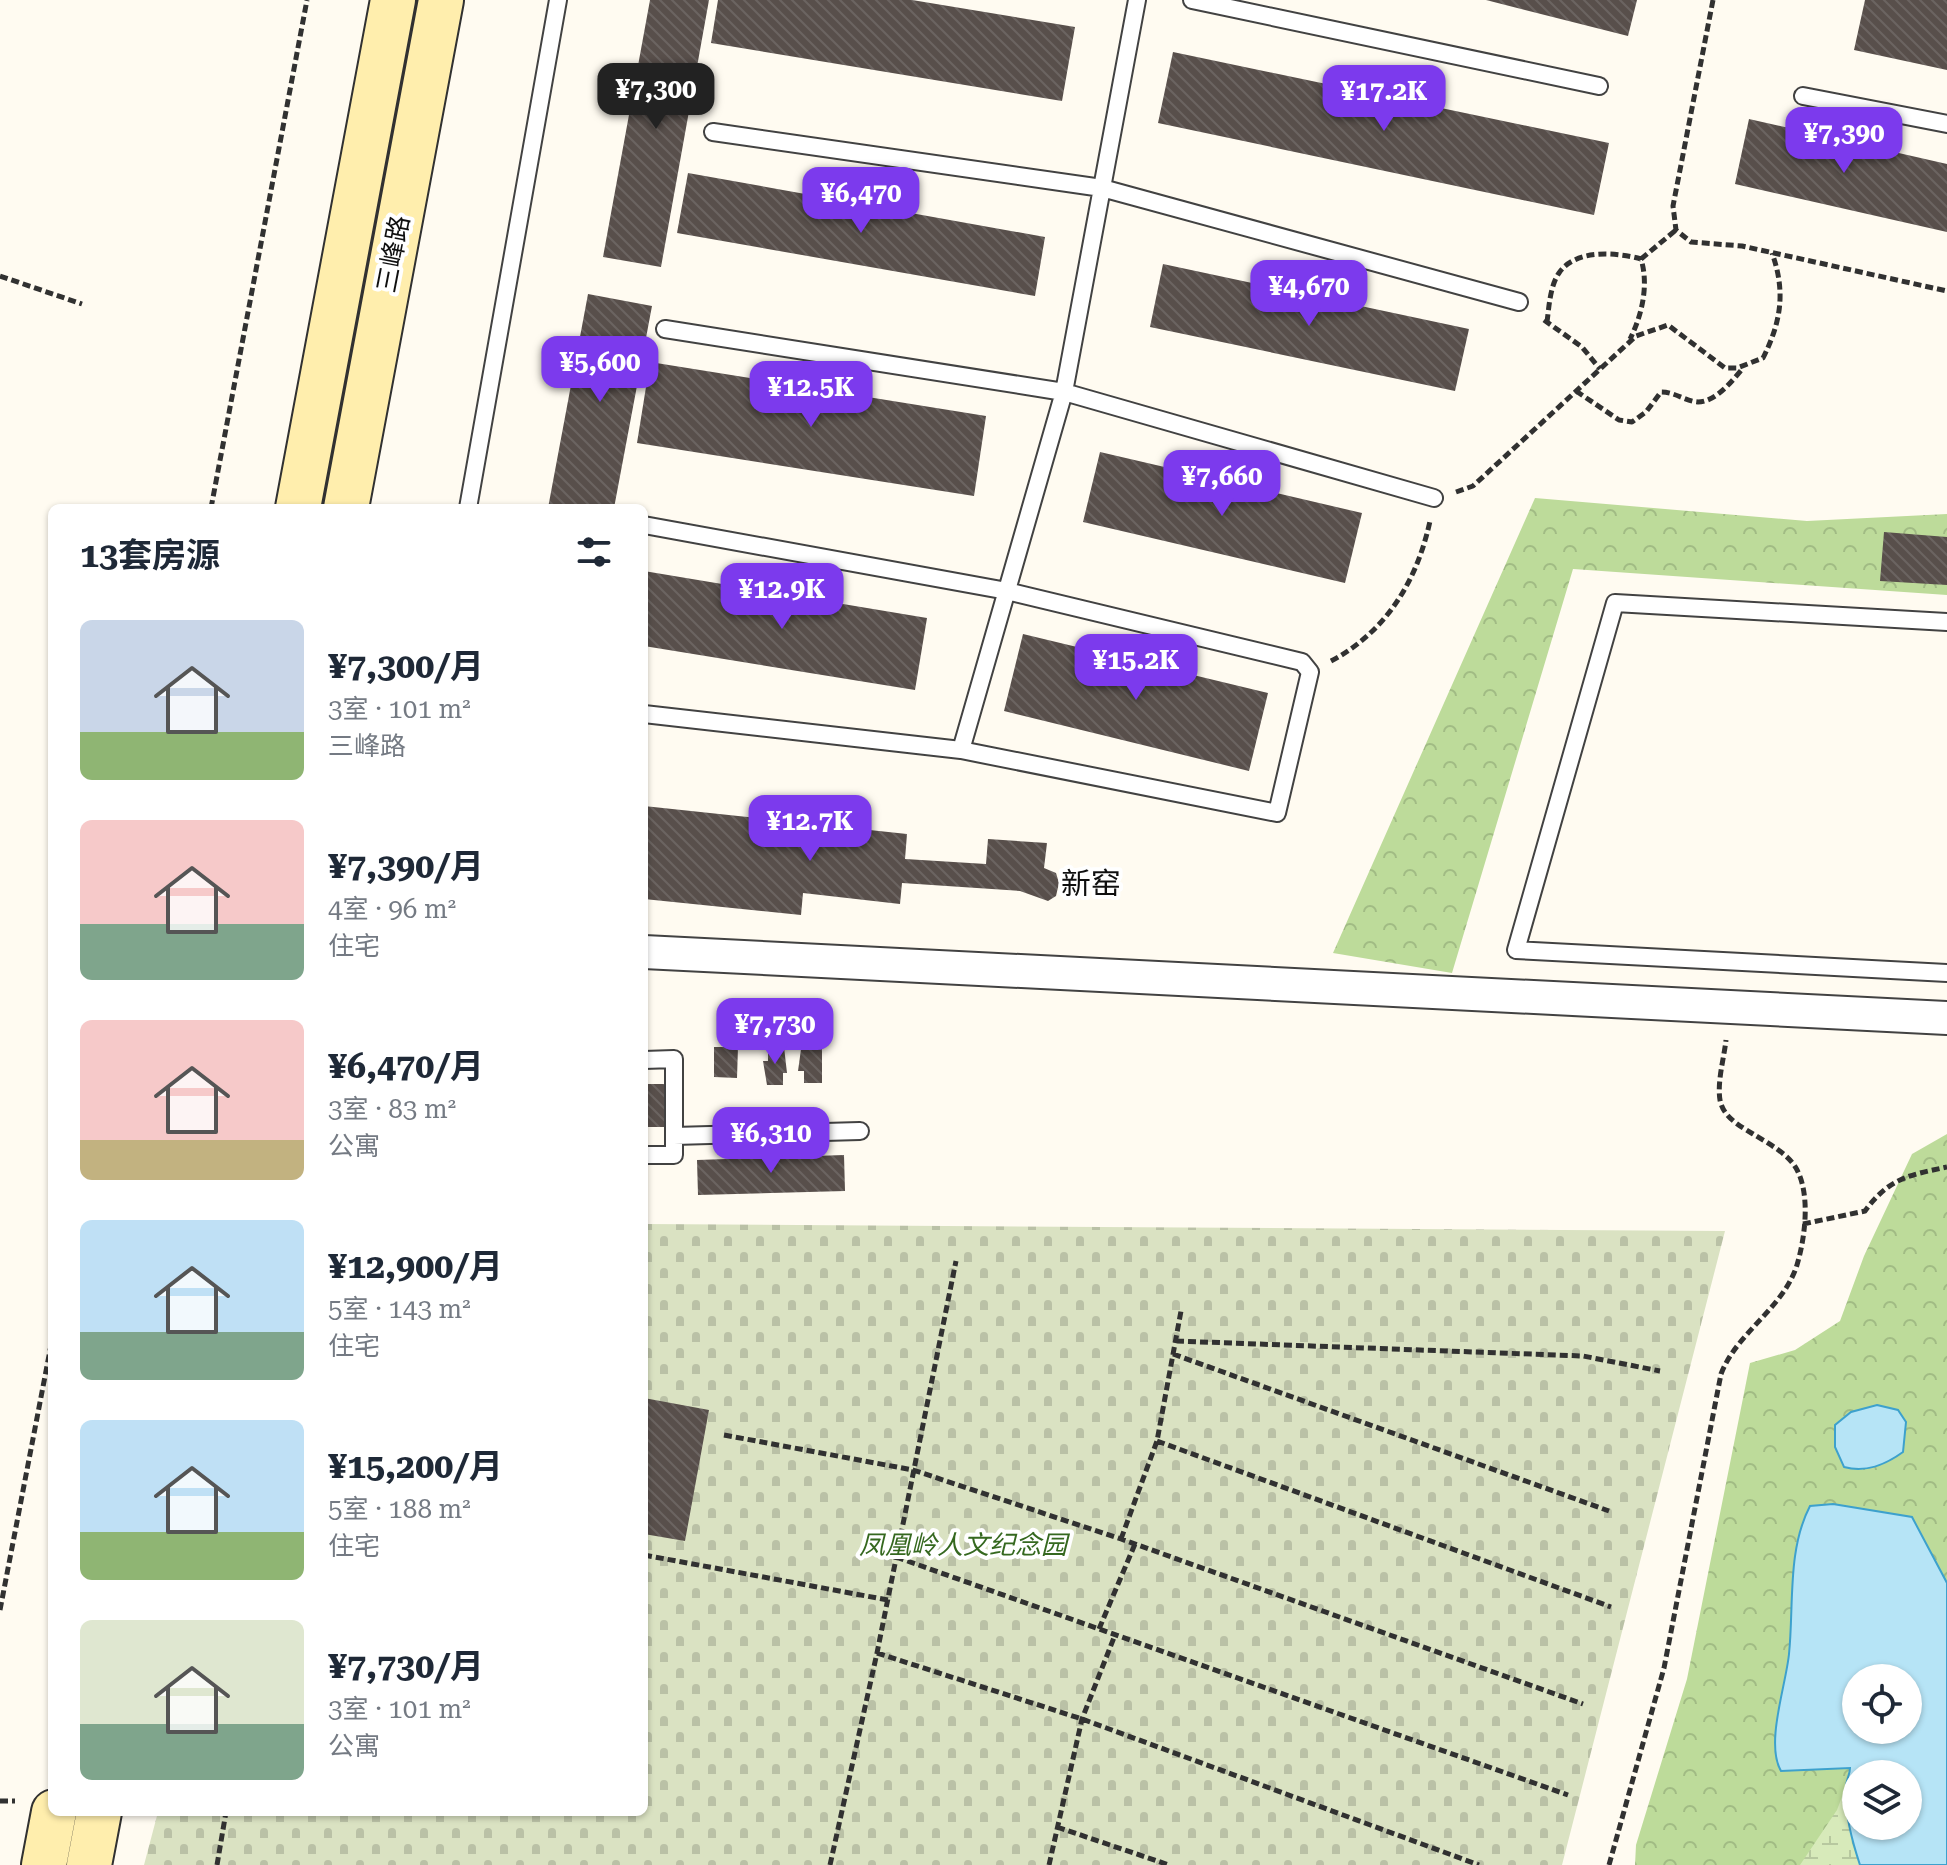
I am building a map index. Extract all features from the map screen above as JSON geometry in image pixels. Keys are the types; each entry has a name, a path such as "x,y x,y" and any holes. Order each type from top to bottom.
{"main road":[{"name":"三峰路","path":"299,504 393,0"},
{"name":"三峰路","path":"347,504 441,0"},
{"path":"44,1865 53,1816"},
{"path":"89,1865 98,1816"}],"street":[{"path":"648,952 1947,1018"}],"lane":[{"path":"469,504 558,0"},
{"path":"961,750 1064,392 1137,0"},
{"path":"1192,0 1599,86"},
{"path":"1803,96 1947,124"},
{"path":"713,132 1102,188 1519,302"},
{"path":"665,329 1064,392 1434,498"},
{"path":"648,526 1007,591 1302,662 1310,672 1277,813 961,750 648,714"},
{"path":"1947,622 1615,603 1516,950 1947,973"},
{"path":"648,1060 674,1059 674,1155 648,1155"},
{"path":"674,1136 860,1131"}],"path":[{"path":"212,504 307,0"},
{"path":"1713,0 1673,206 1676,230 1691,242 1772,253 1947,291"},
{"path":"1641,259 1676,230"},
{"path":"1310,672 1357,647 1388,616 1414,575 1434,498 1473,486 1636,336 1668,325 1725,368 1745,366 1763,358 1777,330 1780,277 1772,253"},
{"path":"1547,322 1557,275 1569,262 1598,254 1623,254 1641,259"},
{"path":"1629,342 1638,324 1643,297 1646,274 1641,259"},
{"path":"0,276 82,304"},
{"path":"1519,302 1582,347 1600,369"},
{"path":"1576,391 1619,420 1632,422 1646,412 1661,392 1673,392 1698,402 1710,398 1728,385 1745,366"},
{"path":"1609,1865 1664,1668 1721,1374 1728,1356 1778,1302 1796,1268 1803,1224 1802,1188 1796,1168 1780,1152 1729,1118 1720,1101 1730,1007"},
{"path":"1803,1224 1865,1211 1879,1191 1903,1177 1947,1167"},
{"path":"830,1865 877,1653 956,1261"},
{"path":"1121,1539 1157,1441 1181,1311"},
{"path":"1176,1341 1583,1356 1660,1371"},
{"path":"1173,1354 1609,1511"},
{"path":"0,1610 48,1361"},
{"path":"724,1435 913,1470 1121,1539 1583,1704"},
{"path":"1157,1441 1611,1607"},
{"path":"1099,1629 1135,1544"},
{"path":"648,1556 888,1600"},
{"path":"896,1557 1568,1795"},
{"path":"1049,1865 1082,1719 1115,1635"},
{"path":"877,1653 1082,1719 1479,1865"},
{"path":"217,1865 225,1816"},
{"path":"1057,1827 1169,1865"}],"green space":[{"path":"1535,498 1807,521 1947,514 1947,595 1573,569 1452,973 1333,953"},
{"path":"1947,1134 1947,1865 1635,1865 1636,1845 1687,1679 1750,1363 1795,1350 1840,1321 1864,1256 1912,1154"},
{"name":"凤凰岭人文纪念园","path":"648,1224 1725,1231 1562,1865 144,1865 157,1816 648,1816"},
{"path":"1842,1797 1842,1840 1852,1840 1860,1865 1800,1865 1837,1810"}],"water":[{"path":"1877,1405 1898,1410 1906,1422 1903,1452 1875,1467 1844,1467 1835,1447 1835,1425 1851,1412"},
{"path":"1833,1504 1912,1517 1947,1583 1947,1865 1860,1865 1853,1840 1922,1840 1922,1760 1842,1760 1842,1768 1781,1771 1775,1746 1776,1730 1789,1654 1795,1560 1810,1506"}],"building":[{"path":"650,0 709,0 661,267 603,257"},
{"path":"718,0 912,0 1075,27 1062,101 711,43"},
{"path":"1486,0 1637,0 1628,36"},
{"path":"1865,0 1947,0 1947,70 1854,50"},
{"path":"1173,52 1609,143 1594,215 1158,123"},
{"path":"1749,119 1947,164 1947,232 1735,184"},
{"path":"688,173 1045,237 1035,296 677,233"},
{"path":"1163,264 1469,329 1455,391 1150,327"},
{"path":"588,294 652,306 615,504 549,504"},
{"path":"650,362 986,416 974,496 637,443"},
{"path":"1100,452 1362,513 1345,583 1083,522"},
{"path":"1884,532 1947,537 1947,585 1880,581"},
{"path":"648,572 927,618 915,690 648,647"},
{"path":"1023,634 1268,693 1249,771 1004,711"},
{"path":"648,806 907,834 905,859 986,864 988,839 1047,843 1044,868 1056,873 1059,883 1056,896 1048,901 1020,891 902,883 900,904 803,893 801,915 648,899"},
{"path":"802,1042 812,1042 812,1048 822,1048 822,1083 804,1083 804,1071 798,1071"},
{"path":"714,1047 738,1047 737,1078 714,1077"},
{"path":"768,1047 784,1047 787,1073 783,1073 783,1085 767,1085 763,1061 768,1061"},
{"path":"648,1084 664,1084 664,1127 648,1127"},
{"path":"844,1155 845,1191 698,1195 697,1160"},
{"path":"648,1399 709,1410 685,1541 648,1535"}],"district":[{"name":"新窑","path":"1091,883"}]}
